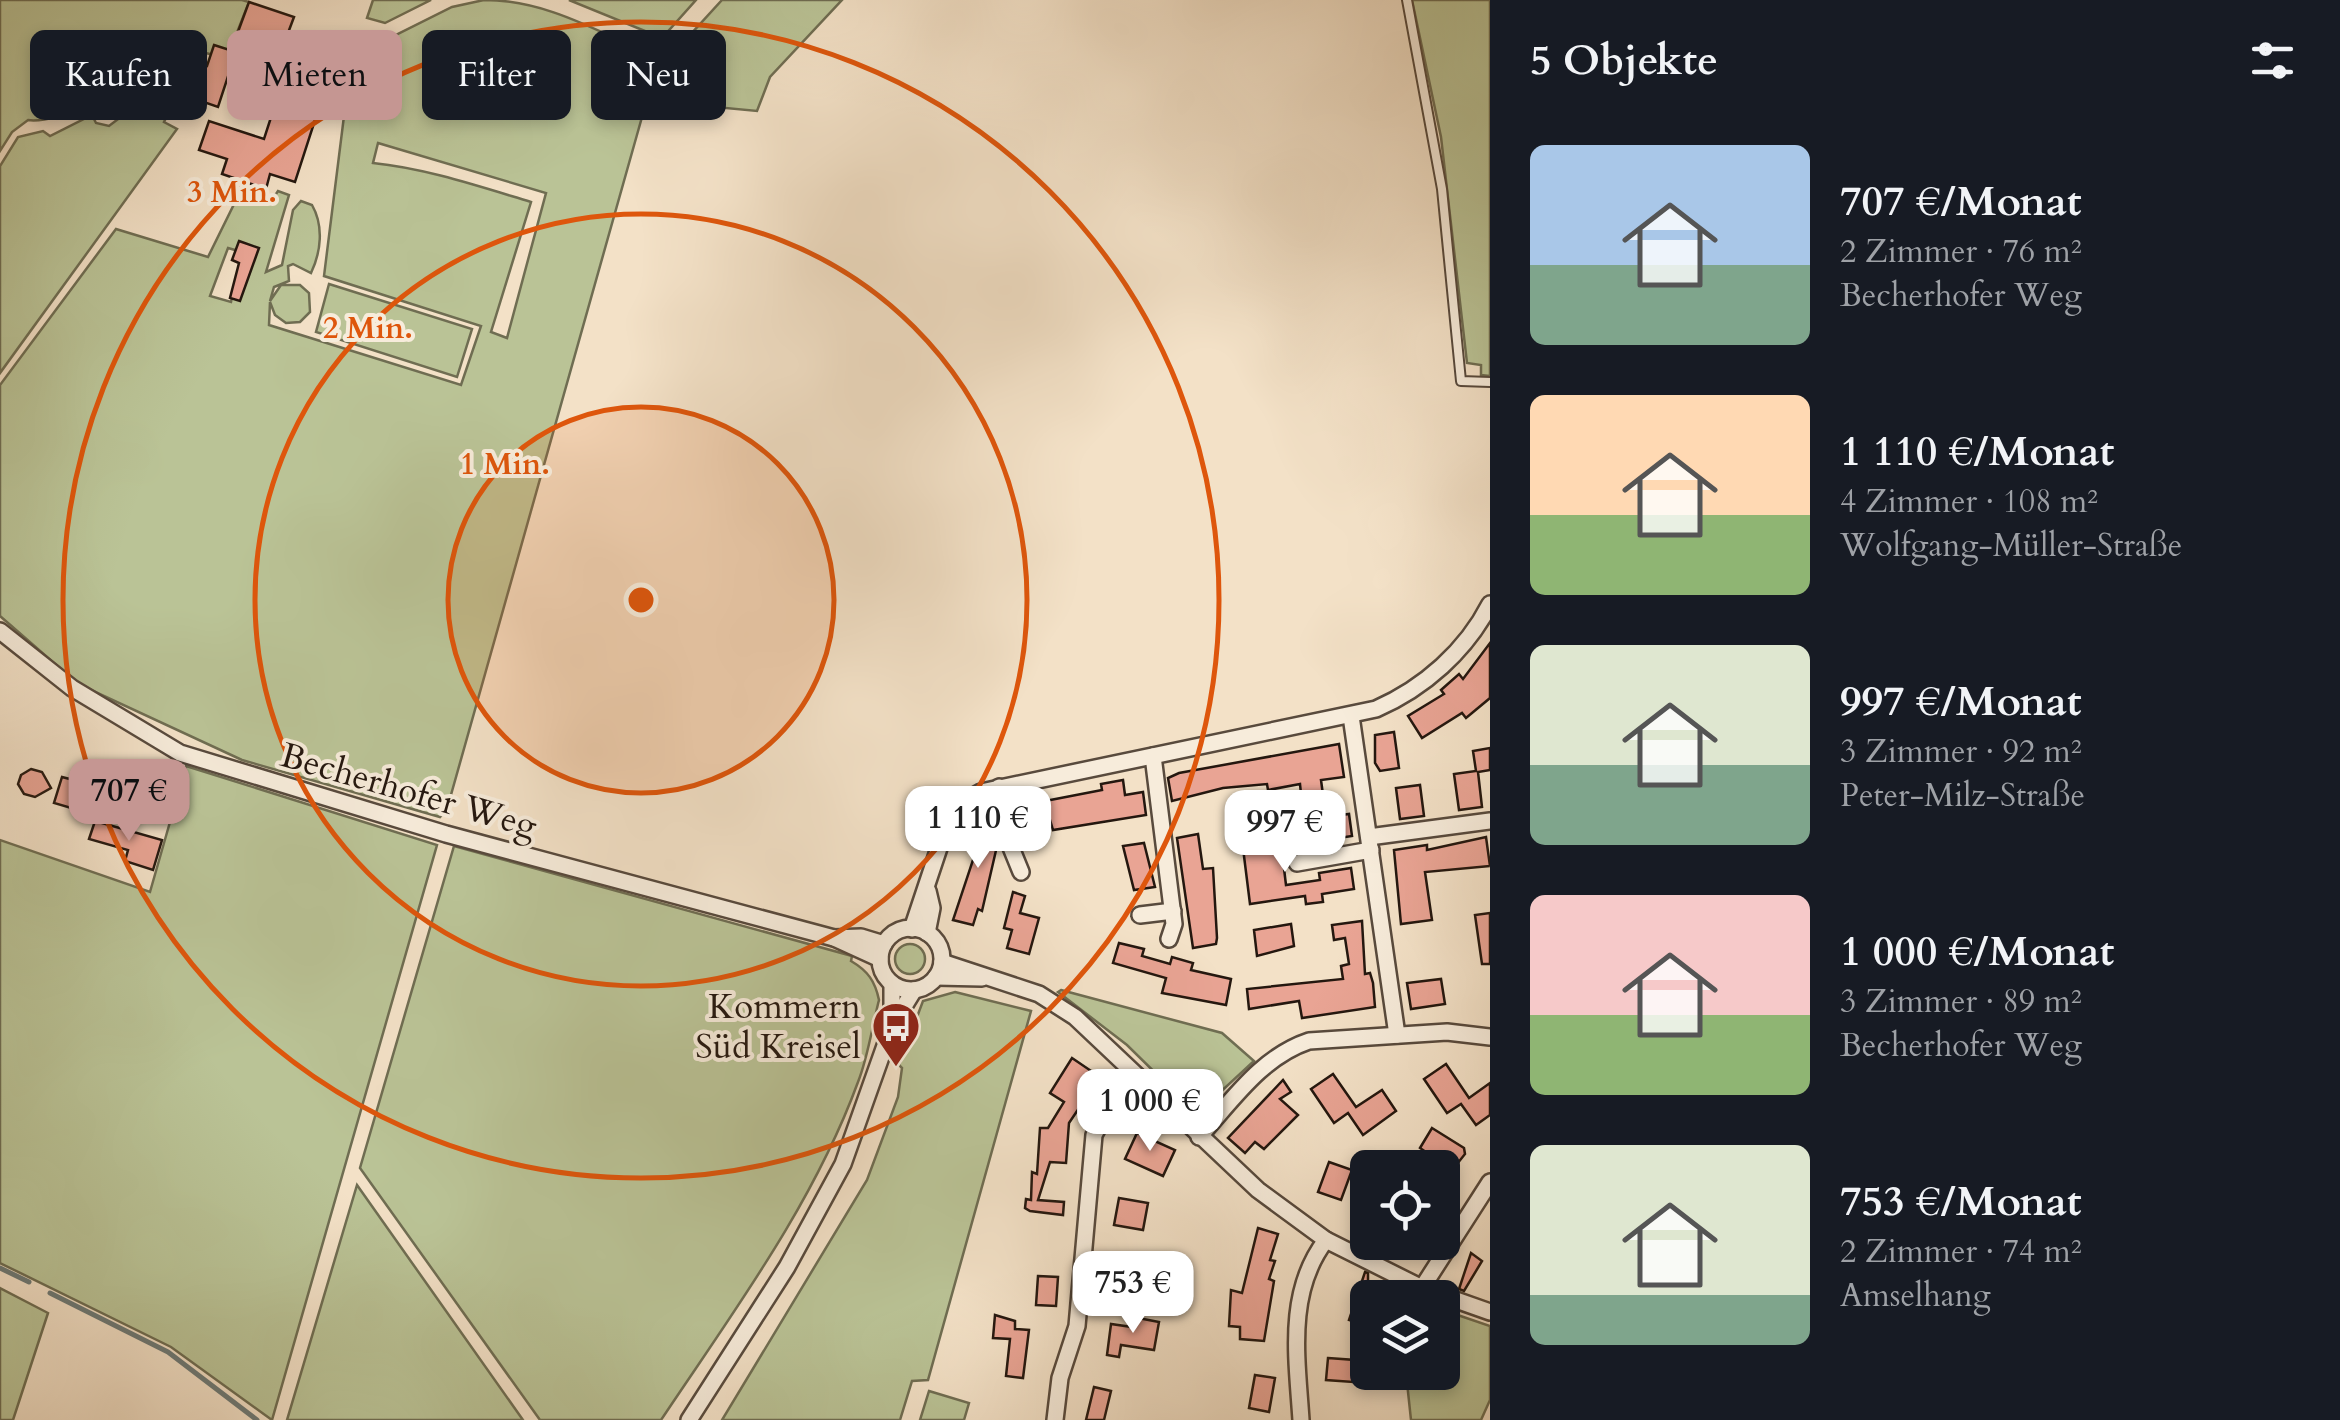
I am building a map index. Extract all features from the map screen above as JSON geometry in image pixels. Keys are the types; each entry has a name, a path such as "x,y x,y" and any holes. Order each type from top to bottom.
{"street":[{"path":"919,931 932,908 928,890 947,824 962,803 999,787 1352,716 1400,698 1436,672 1488,614"},
{"name":"Becherhofer Weg","path":"0,631 72,688 180,753 446,834 834,938 860,938 882,952"},
{"path":"1352,716 1397,1035"},
{"path":"1153,756 1173,910 1169,940"},
{"path":"999,787 1010,845 1022,872"},
{"path":"1297,863 1370,844 1490,821"},
{"path":"1140,915 1173,910"},
{"path":"892,1026 892,984 882,952 896,932 919,931 938,946 939,970"},
{"path":"689,1420 787,1267 843,1164 892,1026 914,990 939,970 982,978 1052,1001 1258,1190 1326,1240 1406,1280"},
{"path":"892,984 914,990"},
{"path":"1200,1137 1265,1064 1293,1046 1308,1041 1447,1032 1490,1037"},
{"path":"1055,1420 1060,1378 1077,1326 1088,1160 1094,1135 1106,1113 1140,1078"},
{"path":"1427,1280 1490,1182"},
{"path":"1301,1420 1296,1332 1299,1295 1326,1240"},
{"path":"1460,1301 1490,1312"}],"lane":[{"path":"1407,0 1440,171 1461,382 1490,382"}],"green space":[{"path":"0,0 249,2 238,30 227,30 227,58 207,53 207,30 30,30 30,120 12,132 0,151"},
{"path":"373,0 431,0 385,23 367,18"},
{"path":"484,0 549,11 598,30 591,30 591,120 641,120 447,809 440,817 242,760 78,684 0,616 0,385 116,229 208,257 243,186 261,191 272,200 278,191 289,195 266,272 282,265 293,210 301,201 312,205 320,230 311,273 293,264 288,266 289,281 274,287 270,301 281,285 300,285 309,293 310,312 300,322 286,323 275,315 270,302 269,325 461,385 481,326 324,276 344,120 402,120 402,32 452,7","holes":["378,143 546,193 507,338 491,332 531,202 431,173 373,163","228,248 242,252 231,302 210,296"]},
{"path":"569,0 696,0 669,30 642,30"},
{"path":"722,0 842,0 770,77 757,111 726,108 726,30 695,30"},
{"path":"1412,0 1490,0 1490,376 1481,375 1481,365 1467,363 1441,137"},
{"path":"82,120 109,126 117,120 165,120 177,129 0,373 0,166 18,137 43,131 50,136"},
{"path":"329,284 472,329 457,377 316,332"},
{"path":"186,766 437,845 272,1420 171,1347 0,1263 0,840 150,892"},
{"path":"454,846 852,956 851,961 875,987 879,1000 861,1072 818,1172 770,1257 661,1420 540,1420 360,1168"},
{"path":"910,944 920,949 925,959 920,969 910,974 900,969 895,959 900,949"},
{"path":"955,992 1031,1011 928,1380 912,1381 900,1420 722,1420 867,1180 898,1097 902,1068 899,1065 923,1001"},
{"path":"1058,992 1222,1033 1254,1061 1201,1110 1193,1110 1127,1045"},
{"path":"357,1185 523,1420 287,1420"},
{"path":"0,1288 48,1313 13,1420 0,1420"},
{"path":"1460,1316 1490,1326 1490,1400 1481,1420 1411,1420 1408,1390 1460,1390"},
{"path":"929,1391 969,1403 964,1420 920,1420"}],"building":[{"path":"249,2 294,17 289,30 239,30"},
{"path":"214,45 227,49 227,80 218,107 207,103 207,66"},
{"path":"270,120 315,120 295,182 270,174 266,189 222,174 227,159 199,150 209,121 264,139"},
{"path":"239,241 259,248 240,301 230,298 239,263 232,260"},
{"path":"1490,643 1490,698 1466,718 1462,713 1422,738 1408,716 1444,694 1441,690 1459,674 1463,679"},
{"path":"1394,732 1399,768 1380,771 1375,763 1375,735"},
{"path":"1339,744 1344,777 1321,780 1326,817 1349,814 1352,836 1306,843 1300,784 1268,790 1267,784 1223,788 1172,801 1168,778 1179,773"},
{"path":"1490,748 1490,770 1478,772 1482,807 1459,810 1454,774 1476,771 1473,751"},
{"path":"31,769 42,772 51,788 35,797 24,794 18,784 21,775"},
{"path":"62,777 85,783 78,810 54,803"},
{"path":"1123,780 1125,795 1143,792 1146,815 1053,830 1050,820 1018,826 1013,801 1039,796 1040,802 1102,790 1101,784"},
{"path":"1420,785 1424,816 1400,819 1396,788"},
{"path":"989,808 997,846 982,911 978,909 973,925 953,920 979,842 973,819"},
{"path":"95,821 162,840 153,870 125,861 128,850 89,839"},
{"path":"1198,834 1203,869 1213,868 1217,938 1216,944 1193,948 1177,838"},
{"path":"1280,835 1286,885 1320,880 1319,873 1351,868 1354,889 1322,894 1323,902 1306,904 1305,896 1250,904 1242,840"},
{"path":"1486,837 1490,866 1425,872 1432,920 1401,924 1394,850 1427,845 1427,850"},
{"path":"1144,843 1155,887 1134,890 1123,846"},
{"path":"1013,892 1025,896 1020,913 1039,918 1029,954 1007,948 1012,930 1004,928"},
{"path":"1490,913 1490,964 1482,964 1475,915"},
{"path":"1362,921 1365,974 1370,973 1375,1007 1302,1018 1299,1001 1249,1009 1247,989 1343,979 1341,966 1349,964 1345,938 1334,940 1332,925"},
{"path":"1291,924 1294,946 1257,956 1254,930"},
{"path":"1119,943 1144,949 1142,956 1170,964 1172,957 1193,963 1191,970 1231,979 1226,1005 1162,993 1166,978 1113,963"},
{"path":"1441,979 1445,1004 1411,1009 1407,983"},
{"path":"1072,1058 1100,1077 1069,1123 1066,1163 1050,1162 1038,1200 1064,1202 1063,1215 1030,1211 1025,1208 1026,1199 1031,1200 1032,1172 1037,1174 1040,1128 1048,1128 1064,1102 1050,1093"},
{"path":"1446,1064 1469,1098 1490,1083 1490,1115 1476,1125 1461,1104 1447,1113 1424,1079"},
{"path":"1333,1074 1356,1107 1382,1090 1396,1111 1363,1135 1348,1113 1334,1123 1311,1089"},
{"path":"1283,1080 1291,1092 1280,1099 1298,1115 1264,1149 1255,1142 1245,1153 1228,1138"},
{"path":"1432,1128 1464,1148 1465,1154 1460,1160 1460,1150 1420,1148"},
{"path":"1137,1133 1175,1150 1163,1176 1125,1159"},
{"path":"1329,1162 1350,1169 1341,1200 1318,1192"},
{"path":"1119,1198 1148,1203 1143,1230 1114,1225"},
{"path":"1258,1228 1278,1234 1270,1260 1275,1261 1269,1279 1274,1281 1264,1341 1240,1339 1240,1327 1229,1326 1231,1290 1242,1293"},
{"path":"1471,1253 1482,1261 1464,1291 1460,1286"},
{"path":"1118,1265 1146,1272 1141,1291 1113,1284"},
{"path":"1038,1276 1058,1277 1056,1306 1036,1305"},
{"path":"995,1315 1015,1321 1015,1329 1029,1330 1023,1378 1006,1376 1010,1339 993,1338"},
{"path":"1133,1317 1159,1322 1154,1350 1121,1345 1119,1357 1107,1355 1111,1324 1132,1327"},
{"path":"1328,1358 1350,1360 1350,1382 1326,1380"},
{"path":"1255,1375 1275,1378 1269,1412 1249,1408"},
{"path":"1094,1387 1111,1391 1104,1420 1086,1420"}],"waterway":[{"path":"0,1268 29,1282"},
{"path":"50,1293 168,1352 257,1420"}],"place":[{"name":"Kommern Süd Kreisel","path":"896,1068"}]}
